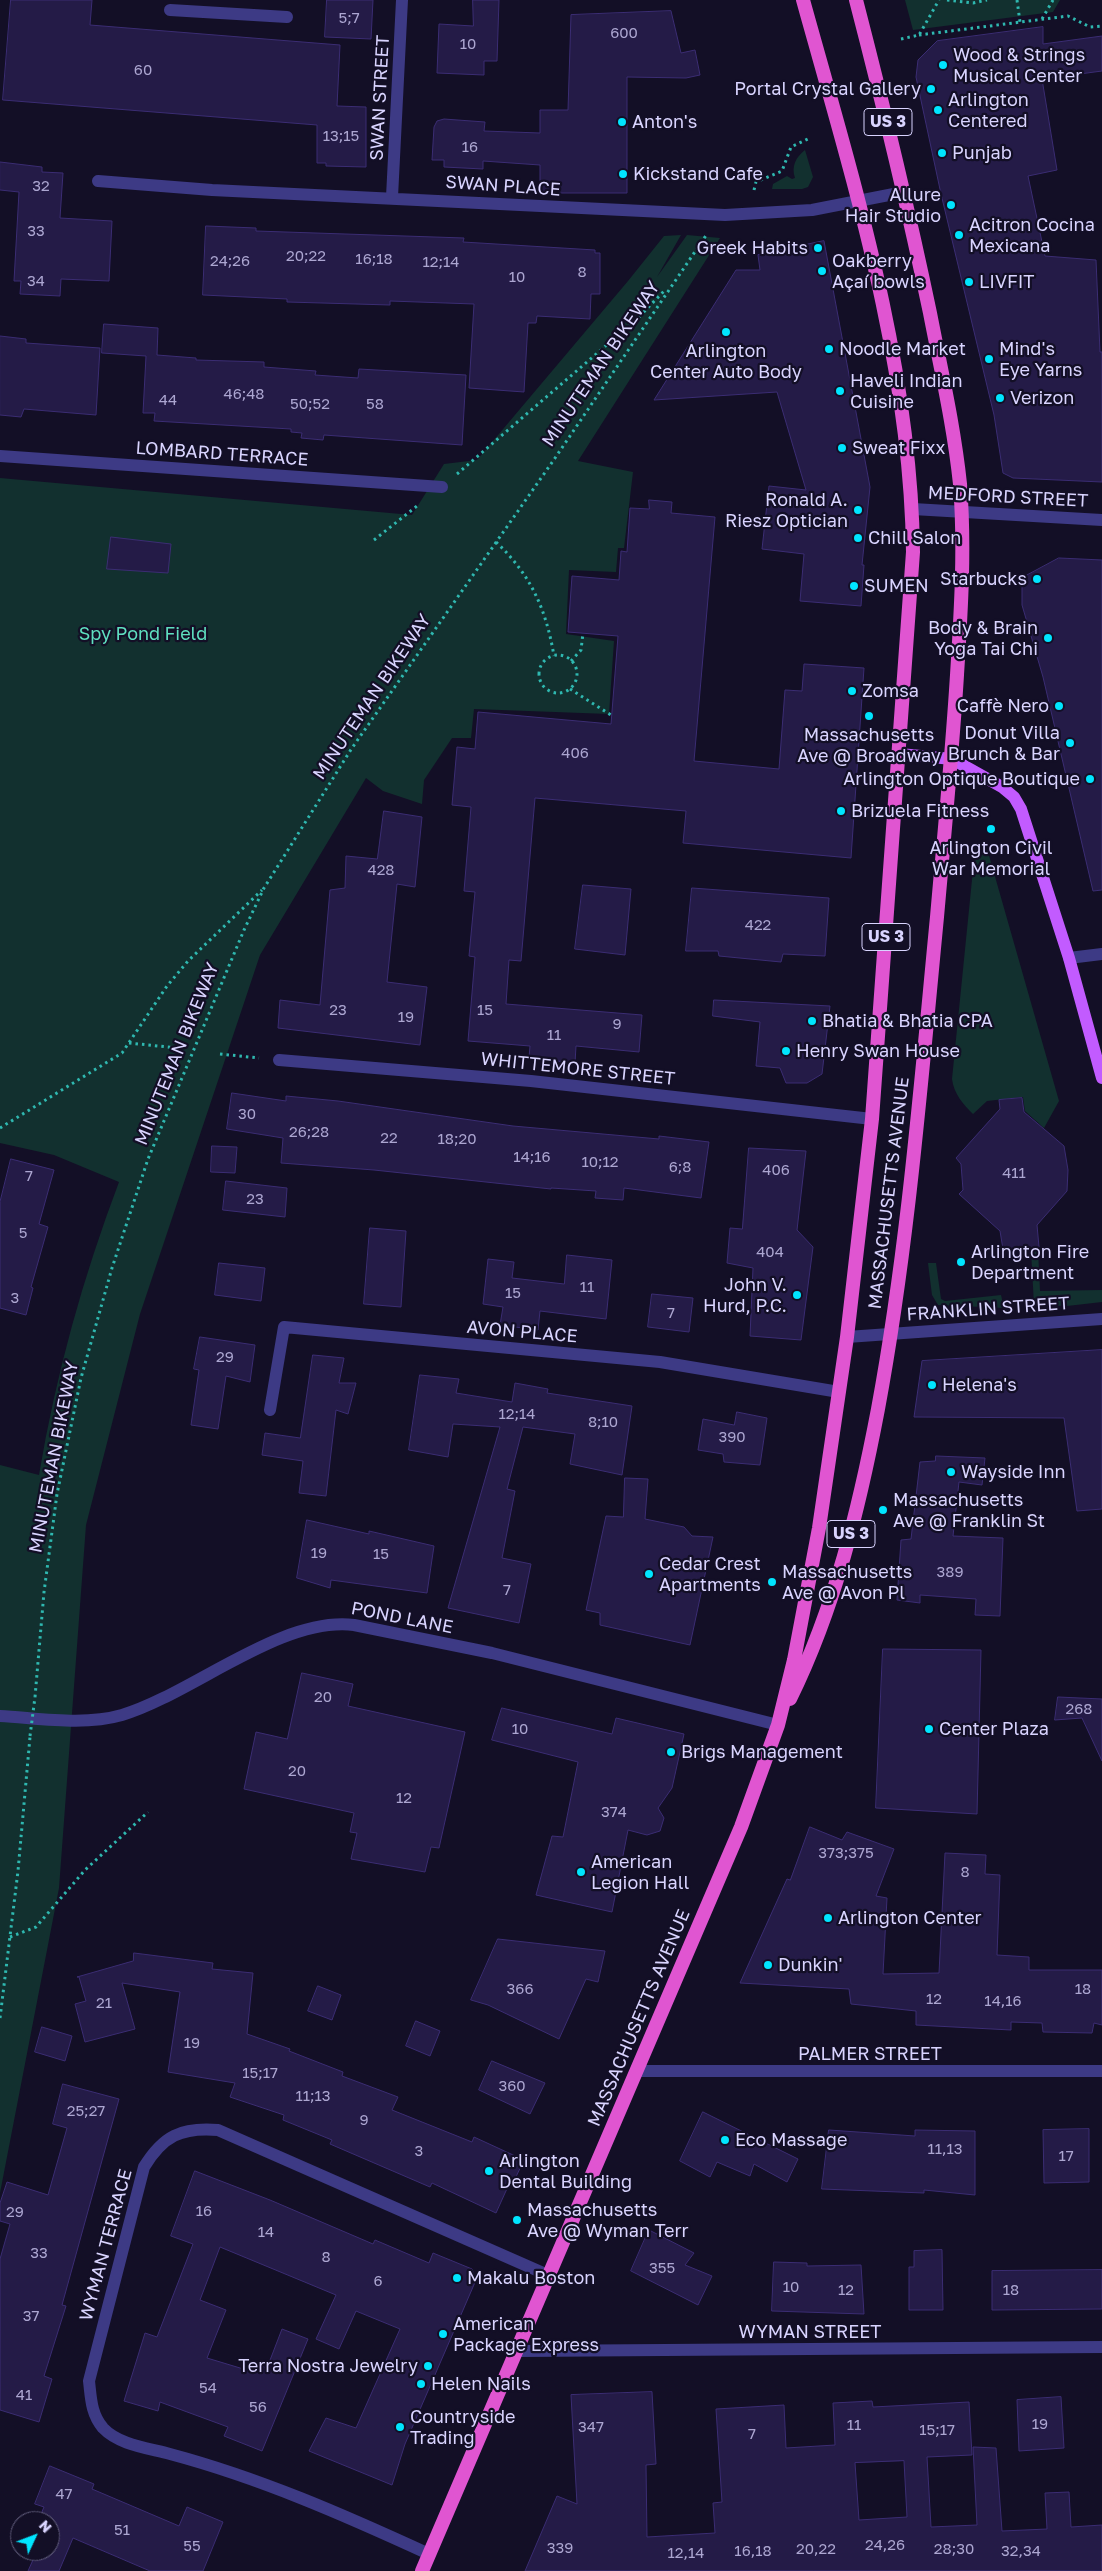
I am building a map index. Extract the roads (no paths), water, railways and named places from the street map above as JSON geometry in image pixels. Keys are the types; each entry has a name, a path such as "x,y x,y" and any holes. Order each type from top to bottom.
{"highway":[{"name":"MASSACHUSETTS AVENUE","path":"778,1724 807,1596 847,1337 872,1119 912,591 913,509 903,412 884,315 858,202 803,0"},
{"name":"MASSACHUSETTS AVENUE","path":"422,2571 518,2352 741,1827 778,1724 808,1662 832,1600 862,1486 892,1334 918,1114 952,759 963,586 962,511 954,435 947,395 904,192 856,0"}],"main road":[{"path":"900,754 952,759 1002,787 1014,798 1021,809 1069,958 1102,1078"}],"street":[{"name":"SWAN STREET","path":"392,197 402,0"},
{"path":"170,10 287,16"},
{"name":"SWAN PLACE","path":"98,181 212,190 725,214 812,210 904,192"},
{"name":"LOMBARD TERRACE","path":"0,456 442,487"},
{"name":"MEDFORD STREET","path":"913,509 1102,520"},
{"path":"1069,958 1102,954"},
{"name":"WHITTEMORE STREET","path":"279,1060 541,1082 872,1119"},
{"name":"FRANKLIN STREET","path":"847,1337 1102,1319"},
{"name":"AVON PLACE","path":"270,1410 284,1327 660,1362 839,1392"},
{"name":"POND LANE","path":"0,1716 77,1719 122,1715 294,1633 333,1623 354,1625 492,1653 778,1724"},
{"name":"PALMER STREET","path":"637,2071 1102,2071"},
{"name":"WYMAN TERRACE","path":"429,2554 308,2500 203,2463 123,2441 103,2428 92,2408 89,2381 144,2167 155,2148 173,2135 196,2128 218,2130 550,2276"},
{"name":"WYMAN STREET","path":"518,2352 1102,2347"}],"place":[{"name":"Wood & Strings Musical Center","path":"943,65"},
{"name":"Portal Crystal Gallery","path":"931,89"},
{"name":"Arlington Centered","path":"938,110"},
{"name":"Anton's","path":"622,122"},
{"name":"Punjab","path":"942,153"},
{"name":"Kickstand Cafe","path":"623,174"},
{"name":"Allure Hair Studio","path":"951,205"},
{"name":"Acitron Cocina Mexicana","path":"959,235"},
{"name":"Greek Habits","path":"818,248"},
{"name":"Oakberry Açaí bowls","path":"822,271"},
{"name":"LIVFIT","path":"969,282"},
{"name":"Arlington Center Auto Body","path":"726,332"},
{"name":"Noodle Market","path":"829,349"},
{"name":"Mind's Eye Yarns","path":"989,359"},
{"name":"Haveli Indian Cuisine","path":"840,391"},
{"name":"Verizon","path":"1000,398"},
{"name":"Sweat Fixx","path":"842,448"},
{"name":"Ronald A. Riesz Optician","path":"858,510"},
{"name":"Chill Salon","path":"858,538"},
{"name":"Starbucks","path":"1037,579"},
{"name":"SUMEN","path":"854,586"},
{"name":"Body & Brain Yoga Tai Chi","path":"1048,638"},
{"name":"Zomsa","path":"852,691"},
{"name":"Caffè Nero","path":"1059,706"},
{"name":"Massachusetts Ave @ Broadway","path":"869,716"},
{"name":"Donut Villa Brunch & Bar","path":"1070,743"},
{"name":"Arlington Optique Boutique","path":"1090,779"},
{"name":"Brizuela Fitness","path":"841,811"},
{"name":"Arlington Civil War Memorial","path":"991,829"},
{"name":"Bhatia & Bhatia CPA","path":"812,1021"},
{"name":"Henry Swan House","path":"786,1051"},
{"name":"Arlington Fire Department","path":"961,1262"},
{"name":"John V. Hurd, P.C.","path":"797,1295"},
{"name":"Helena's","path":"932,1385"},
{"name":"Wayside Inn","path":"951,1472"},
{"name":"Massachusetts Ave @ Franklin St","path":"883,1510"},
{"name":"Cedar Crest Apartments","path":"649,1574"},
{"name":"Massachusetts Ave @ Avon Pl","path":"772,1582"},
{"name":"Center Plaza","path":"929,1729"},
{"name":"Brigs Management","path":"671,1752"},
{"name":"American Legion Hall","path":"581,1872"},
{"name":"Arlington Center","path":"828,1918"},
{"name":"Dunkin'","path":"768,1965"},
{"name":"Eco Massage","path":"725,2140"},
{"name":"Arlington Dental Building","path":"489,2171"},
{"name":"Massachusetts Ave @ Wyman Terr","path":"517,2220"},
{"name":"Makalu Boston","path":"457,2278"},
{"name":"American Package Express","path":"443,2334"},
{"name":"Terra Nostra Jewelry","path":"428,2366"},
{"name":"Helen Nails","path":"421,2384"},
{"name":"Countryside Trading","path":"400,2427"}],"park label":[{"name":"Spy Pond Field","path":"143,634"}]}
